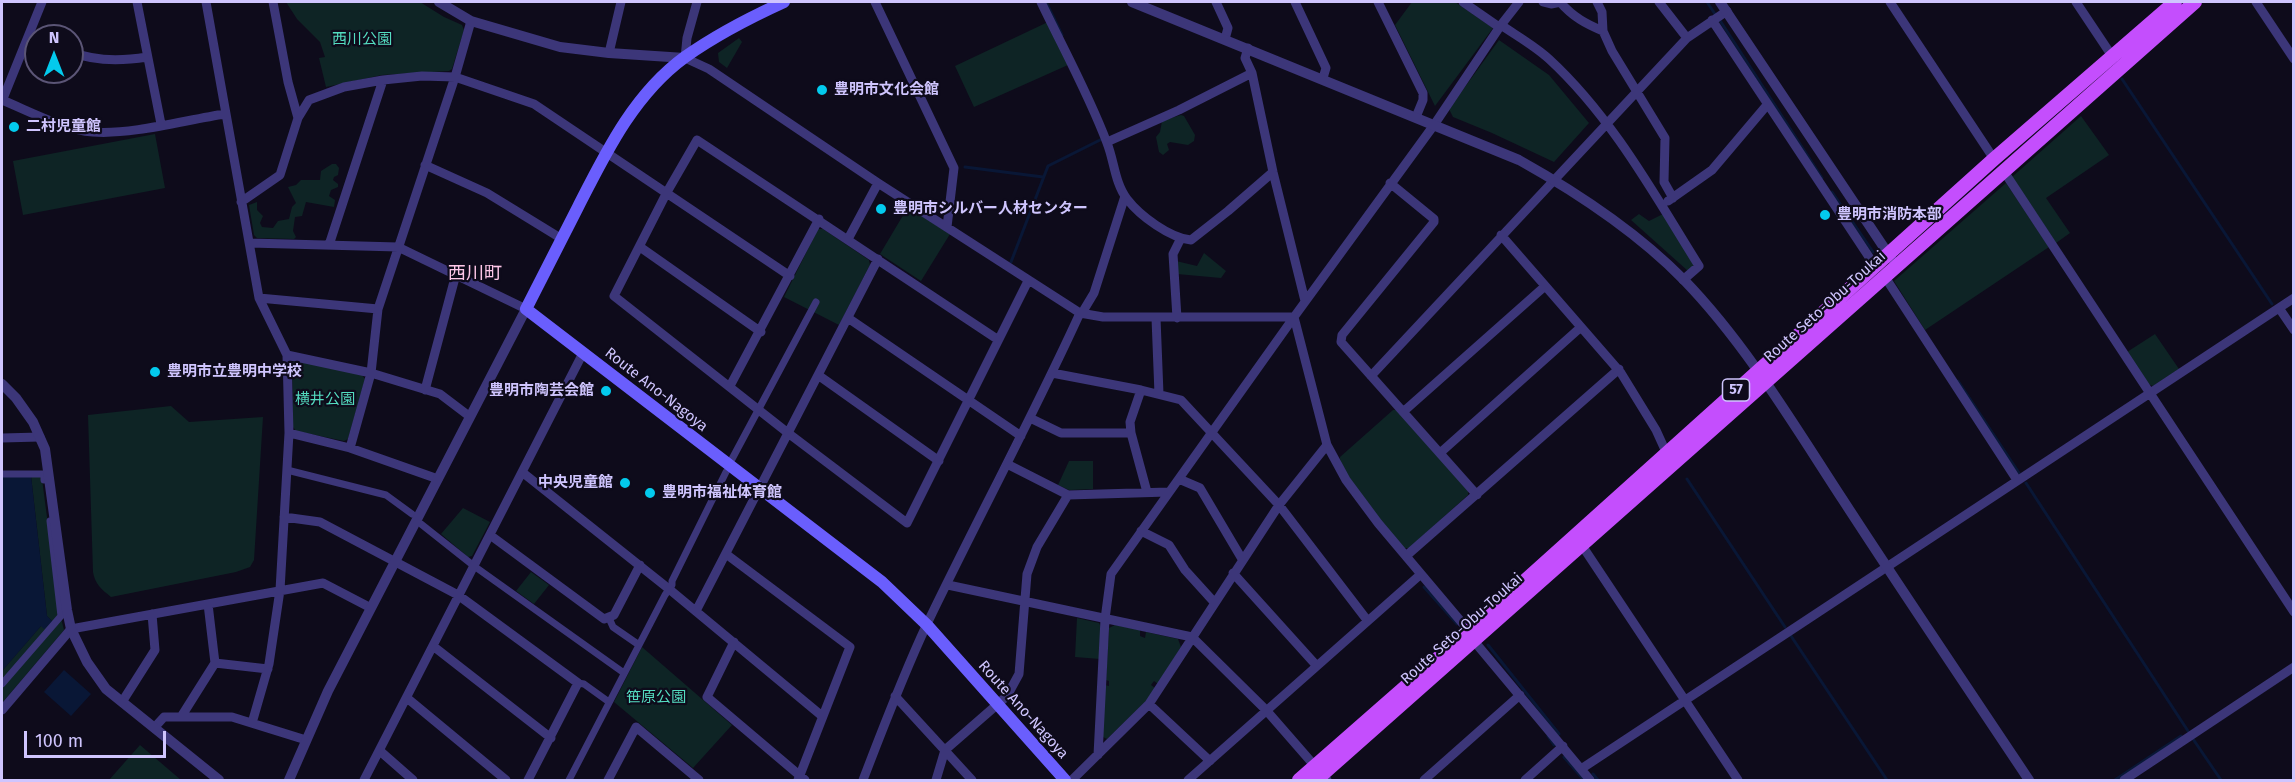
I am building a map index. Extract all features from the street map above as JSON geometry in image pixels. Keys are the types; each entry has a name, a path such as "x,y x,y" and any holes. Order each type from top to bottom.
{"main road":[{"path":"526,309 605,154 630,113 644,96 685,58 754,16 784,2"},
{"name":"Route Seto-Obu-Toukai","path":"1471,636 1581,544 1885,278 1892,259 1994,159 2175,2"},
{"name":"Route Seto-Obu-Toukai","path":"1299,780 1320,775 1666,452 1875,266 1892,259 2003,170 2195,2"},
{"name":"Route Ano-Nagoya","path":"526,309 882,582 927,625 1065,780"}],"street":[{"path":"36,24 42,2"},
{"path":"137,2 161,124"},
{"path":"206,2 259,298 287,355 289,433 280,590 267,669 252,723"},
{"path":"273,2 288,82 298,118"},
{"path":"439,2 471,21 560,47 685,58 709,69 878,183 1081,313 1103,317 1156,318 1294,317"},
{"path":"609,53 621,2"},
{"path":"685,58 687,38 698,2"},
{"path":"875,2 954,168 947,227"},
{"path":"1041,2 1107,142 1125,196 1154,224 1181,238 1191,240 1273,172"},
{"path":"1132,2 1323,78 1519,160 1605,213 1683,280 1730,334 1766,384 2029,780"},
{"path":"1295,2 1326,68 1323,78"},
{"path":"1378,2 1422,93 1423,100 1416,117"},
{"path":"1463,2 1547,57 1577,86 1632,158 1699,266 1683,280"},
{"path":"1098,755 1105,619 1111,574 1305,301 1434,125 1500,26 1519,2"},
{"path":"1544,2 1551,4 1561,2 1582,22 1603,31"},
{"path":"1597,2 1602,12 1603,31 1665,138 1664,182 1673,198"},
{"path":"1659,2 1687,38"},
{"path":"1720,2 1892,259"},
{"path":"1890,2 1994,159"},
{"path":"2076,2 2112,56"},
{"path":"2256,2 2294,58"},
{"path":"1219,3 1228,27 1225,39"},
{"path":"1371,376 1687,38 1726,11"},
{"path":"1712,20 1875,266"},
{"path":"350,448 371,373 378,309 455,77 471,21"},
{"path":"1248,48 1245,58 1252,73 1273,172 1305,301"},
{"path":"24,53 2,100 73,128 92,132 124,132 225,114"},
{"path":"84,55 102,60 147,57"},
{"path":"1107,142 1179,110 1252,73"},
{"path":"241,202 280,175 298,118 309,100 344,87 383,80 422,76 455,77 534,104 605,154 667,192 790,276"},
{"path":"329,245 383,80"},
{"path":"1661,206 1712,170 1767,105"},
{"path":"997,339 697,140 667,192 614,296 907,523 1028,281"},
{"path":"425,165 488,193 562,239"},
{"path":"2003,170 2294,612"},
{"path":"1822,187 1837,177"},
{"path":"848,239 878,183"},
{"path":"1390,183 1434,219 1434,222 1342,335 1341,342 1477,495"},
{"path":"863,780 895,696 927,625 1081,313 1094,293 1125,196"},
{"path":"730,386 761,332 819,219"},
{"path":"1501,235 1618,369 1656,430 1666,452"},
{"path":"1177,318 1173,254 1181,238"},
{"path":"250,243 398,247 526,309 328,691 289,780"},
{"path":"640,247 761,332"},
{"path":"696,611 878,259"},
{"path":"425,390 456,274"},
{"path":"1885,278 2018,480"},
{"path":"1403,412 1544,286"},
{"path":"259,298 378,309"},
{"path":"1581,769 2294,298"},
{"path":"732,459 816,302"},
{"path":"2279,308 2294,330"},
{"path":"1294,317 1327,446 1346,480 1378,523 1590,780"},
{"path":"848,318 1021,436"},
{"path":"1156,318 1159,394"},
{"path":"1440,453 1581,327"},
{"path":"364,780 583,353"},
{"path":"287,355 371,373 440,394 469,416"},
{"path":"1406,556 1618,369"},
{"path":"1052,373 1181,400 1279,505 1368,620"},
{"path":"818,375 939,461"},
{"path":"2,384 16,398 40,437 49,467 71,629 87,662 106,689 219,780"},
{"path":"1141,390 1130,422 1147,492"},
{"path":"1030,418 1061,433 1131,433"},
{"path":"289,433 350,448 438,479"},
{"path":"2,438 40,437"},
{"path":"1072,780 1149,704 1279,505 1327,446"},
{"path":"1007,464 1068,495 1168,492"},
{"path":"287,470 386,495 412,514"},
{"path":"522,472 640,565 822,716"},
{"path":"568,780 669,589 726,472"},
{"path":"2,474 44,474 61,616 2,684"},
{"path":"1179,479 1200,488 1242,559"},
{"path":"936,780 945,750 1007,696 1019,674 1027,574 1037,547 1068,495"},
{"path":"284,517 320,522 458,596 578,683 584,684 609,702"},
{"path":"421,524 474,566 624,673"},
{"path":"1141,531 1169,545 1185,570 1214,602"},
{"path":"490,535 604,619 614,615 640,565"},
{"path":"1581,544 1738,780"},
{"path":"726,554 850,647 822,716 801,779 707,697 734,642"},
{"path":"1233,573 1316,665"},
{"path":"1188,780 1421,574"},
{"path":"2,710 71,629 323,583 371,608"},
{"path":"948,585 1192,637 1266,710 1320,775"},
{"path":"181,717 215,663 208,604"},
{"path":"122,702 155,650 152,614"},
{"path":"609,618 613,627 639,645"},
{"path":"433,646 551,738"},
{"path":"215,663 267,669"},
{"path":"2124,780 2294,667"},
{"path":"528,780 578,683"},
{"path":"1424,780 1520,695"},
{"path":"895,696 972,780"},
{"path":"407,698 506,780"},
{"path":"1149,704 1210,761"},
{"path":"154,728 164,717 232,717 306,740"},
{"path":"608,780 636,727 699,780"},
{"path":"1525,780 1563,746"},
{"path":"380,751 413,780"}],"green space":[{"name":"西川公園","path":"286,2 420,2 462,25 464,30 452,69 449,71 382,75 326,87 319,58 325,57 320,42 297,19"},
{"path":"1412,2 1455,2 1493,28 1435,106 1395,25"},
{"path":"1048,22 1068,65 974,107 955,66"},
{"path":"739,38 742,42 727,68 719,62 718,53"},
{"path":"1499,40 1549,75 1589,123 1554,162 1453,117 1449,109"},
{"path":"1184,116 1195,135 1194,141 1188,145 1170,142 1167,144 1169,150 1163,155 1159,152 1156,137 1160,132 1162,121"},
{"path":"2081,116 2109,155 2046,198 2070,233 2056,243 2012,177"},
{"path":"155,134 165,188 23,215 13,161"},
{"path":"336,164 339,168 338,175 333,180 338,187 331,190 329,196 335,200 334,207 306,202 302,216 295,217 293,231 296,237 294,239 257,238 254,235 249,205 257,202 257,210 263,216 260,223 262,227 273,228 278,221 289,219 292,207 296,203 288,187 296,185 301,180 320,180 321,171"},
{"path":"2006,183 2049,247 1925,330 1894,281"},
{"path":"908,207 950,234 921,281 880,254"},
{"path":"1639,214 1649,221 1663,214 1695,264 1688,271 1631,220"},
{"path":"818,229 823,229 869,260 870,265 839,325 784,297"},
{"path":"1204,253 1226,271 1221,278 1177,274 1176,261 1197,266"},
{"path":"2155,334 2179,369 2153,386 2148,384 2127,352"},
{"name":"横井公園","path":"295,360 362,375 365,379 348,439 344,441 296,431 293,427 292,363"},
{"path":"171,406 189,422 263,417 254,560 250,567 236,572 111,597 99,586 93,572 88,415"},
{"path":"1393,410 1398,410 1468,490 1468,495 1409,548 1404,548 1367,503 1348,476 1340,457"},
{"path":"1069,461 1093,461 1093,489 1069,490 1058,485"},
{"path":"41,471 59,610 64,630 2,703 2,671 41,626 53,622 47,616 31,476"},
{"path":"463,508 490,522 472,556 468,557 441,534"},
{"path":"531,572 549,585 534,604 516,591"},
{"path":"1077,618 1099,623 1101,627 1100,659 1075,657"},
{"path":"1115,625 1140,630 1140,636 1145,638 1146,632 1178,639 1181,647 1158,684 1154,681 1151,685 1155,688 1147,700 1107,739 1101,736 1105,685 1109,686 1109,681 1106,680 1109,628"},
{"name":"笹原公園","path":"642,647 732,725 693,768 614,702"},
{"path":"140,745 181,780 109,780"}],"water":[{"path":"2,476 31,476 47,616 53,622 44,629 41,626 2,671"},
{"path":"64,670 91,694 71,716 44,692"}],"waterway":[{"path":"1046,2 1062,35"},
{"path":"1707,2 1715,14"},
{"path":"1719,19 1822,178"},
{"path":"2122,79 2272,304"},
{"path":"1011,262 1048,166 1100,140"},
{"path":"965,167 1043,177"},
{"path":"1832,192 1873,252"},
{"path":"1958,381 2019,473"},
{"path":"1687,479 1785,627"},
{"path":"2026,483 2188,731"},
{"path":"1424,587 1457,624"},
{"path":"1791,636 1887,780"},
{"path":"1488,645 1559,734"},
{"path":"1548,736 1554,745"},
{"path":"2115,780 2181,736"},
{"path":"2193,739 2221,780"},
{"path":"1564,757 1584,780"},
{"path":"1593,774 1598,780"}],"place":[{"name":"豊明市文化会館","path":"822,90"},
{"name":"二村児童館","path":"14,127"},
{"name":"豊明市シルバー人材センター","path":"881,209"},
{"name":"豊明市消防本部","path":"1825,215"},
{"name":"豊明市立豊明中学校","path":"155,372"},
{"name":"豊明市陶芸会館","path":"606,391"},
{"name":"中央児童館","path":"625,483"},
{"name":"豊明市福祉体育館","path":"650,493"}],"district":[{"name":"西川町","path":"475,274"}]}
